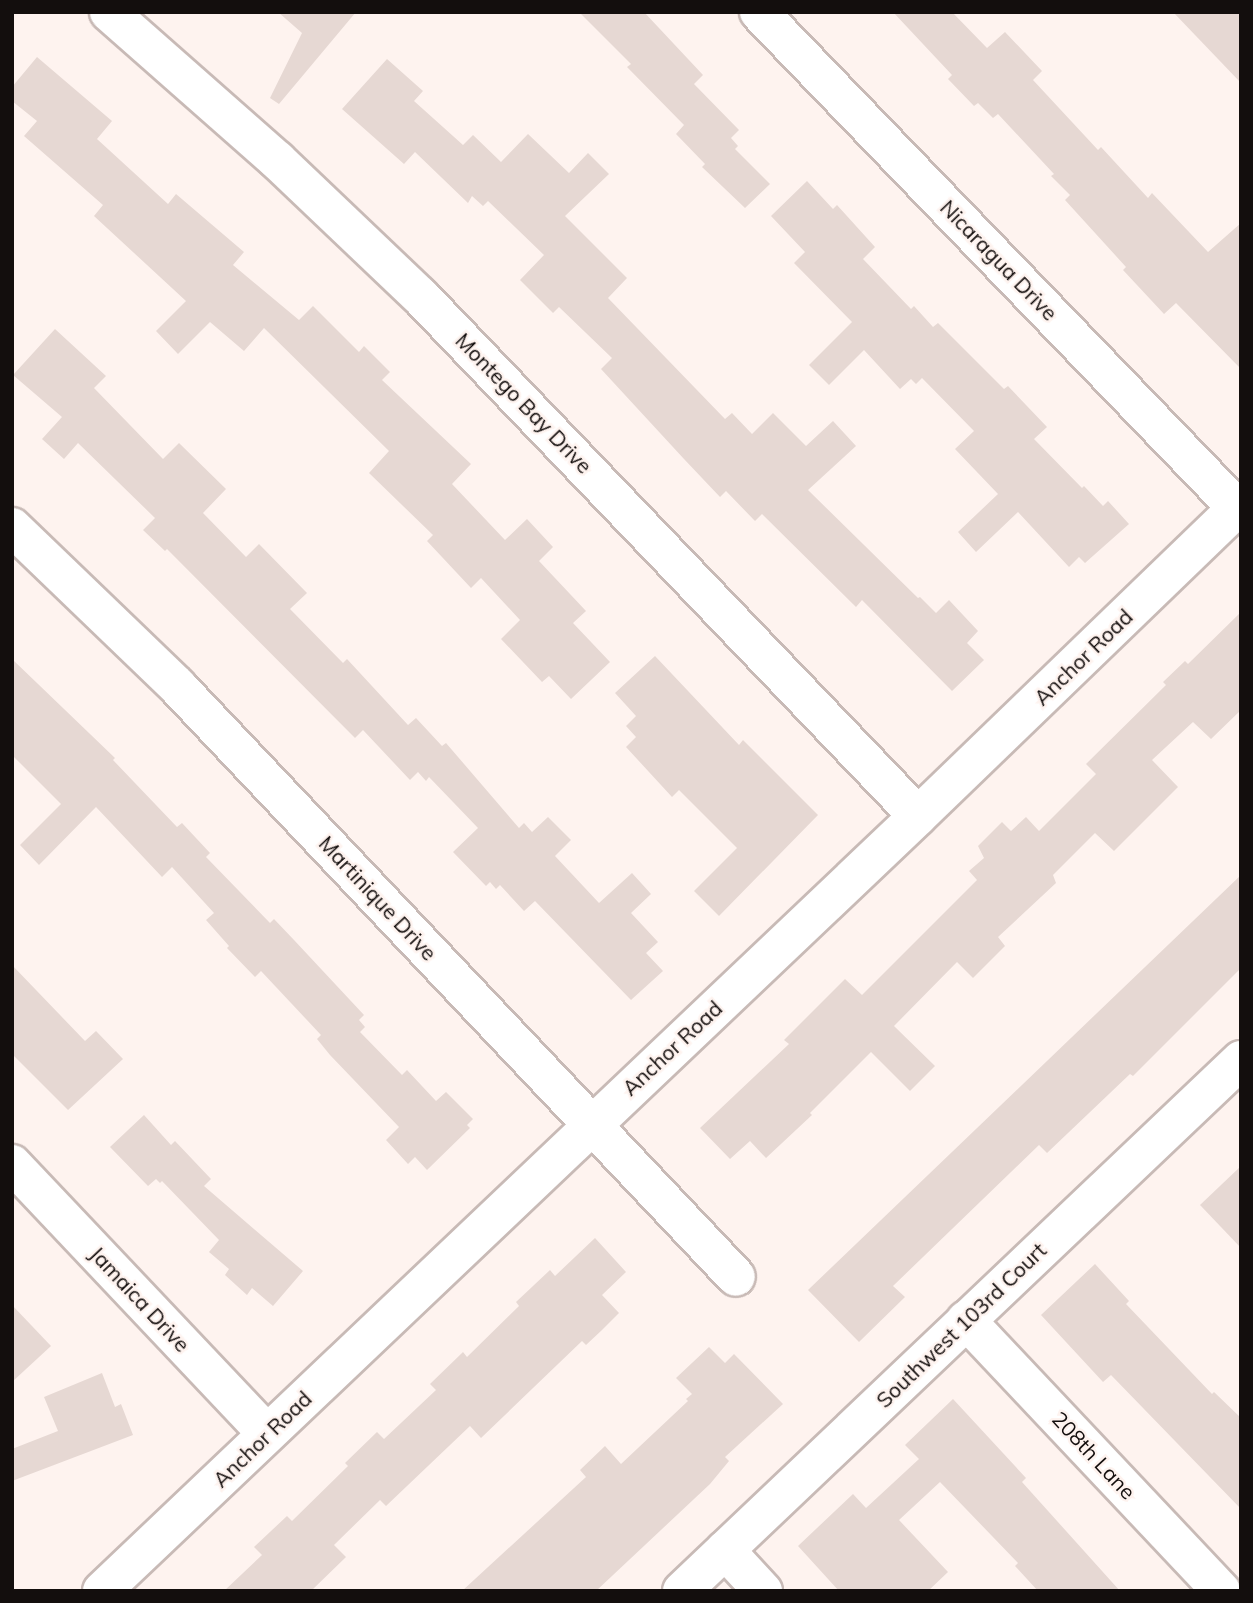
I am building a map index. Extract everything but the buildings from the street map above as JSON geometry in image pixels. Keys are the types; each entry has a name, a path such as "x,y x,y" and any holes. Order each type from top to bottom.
{"street":[{"name":"Montego Bay Drive","path":"109,12 277,160 420,296 918,816"},
{"name":"Nicaragua Drive","path":"759,12 1239,506"},
{"name":"Anchor Road","path":"102,1591 918,816 1239,506"},
{"name":"Martinique Drive","path":"12,527 177,686 736,1277"},
{"name":"Southwest 103rd Court","path":"682,1591 1241,1060"},
{"name":"Jamaica Drive","path":"12,1164 267,1434"},
{"name":"208th Lane","path":"966,1320 1221,1591"},
{"path":"725,1550 763,1591"}]}
